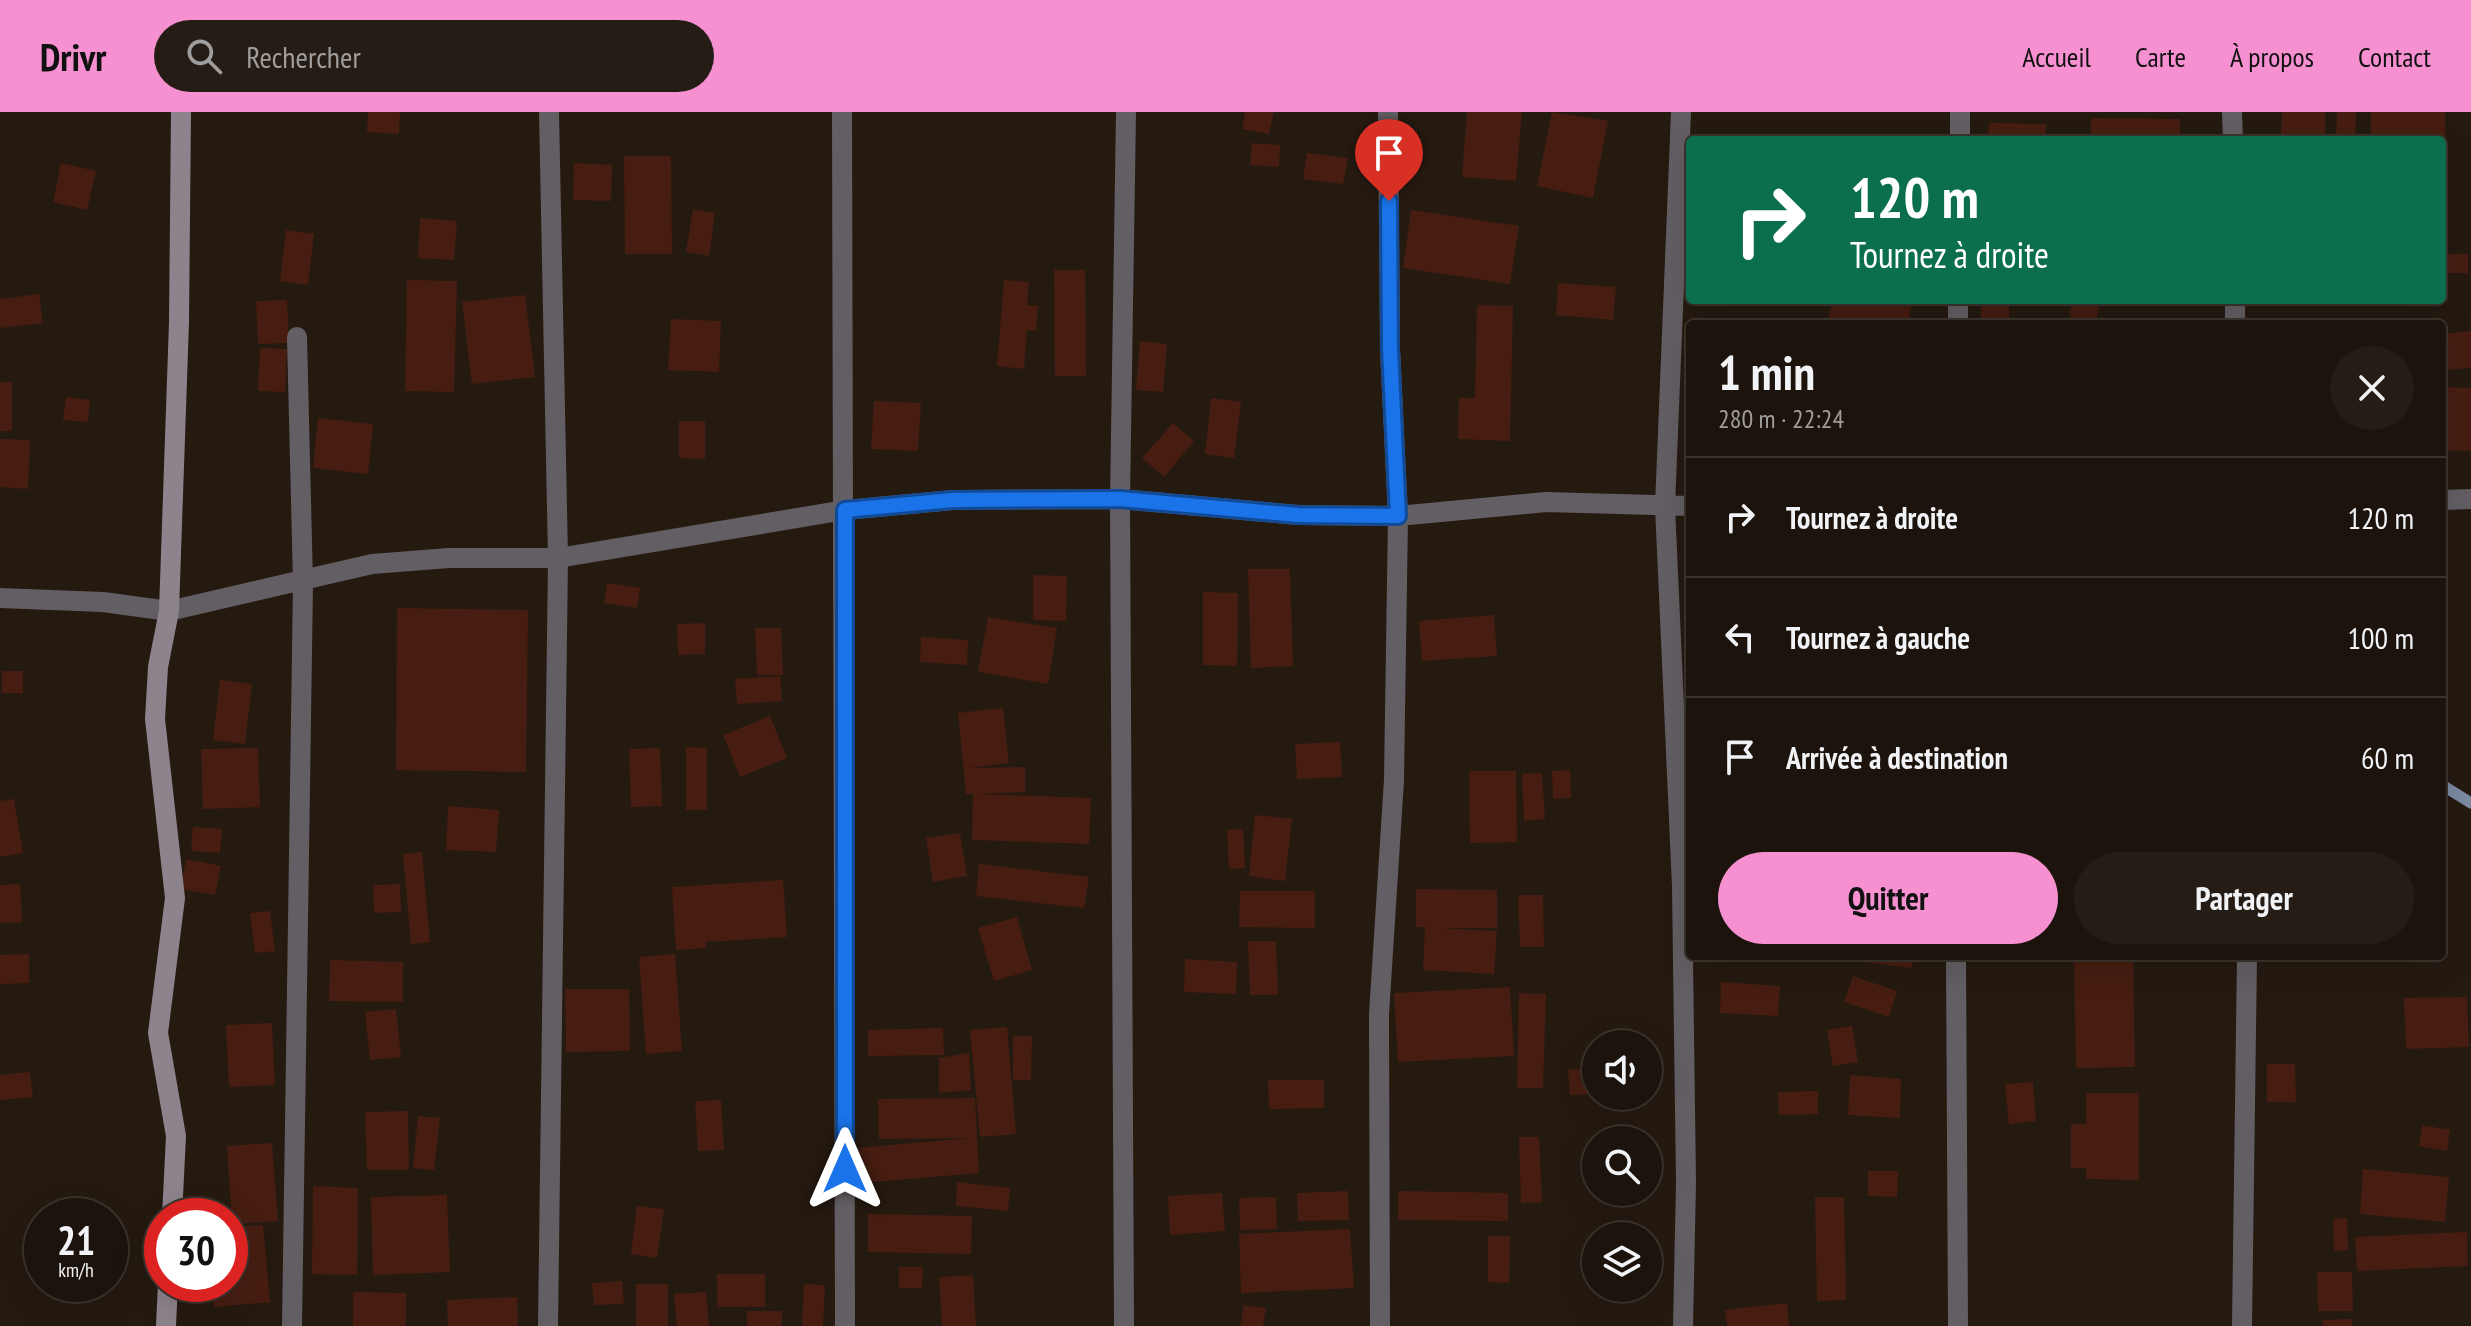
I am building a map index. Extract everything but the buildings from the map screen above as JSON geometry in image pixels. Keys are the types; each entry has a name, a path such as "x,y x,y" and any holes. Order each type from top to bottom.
{"street":[{"path":"173,1198 176,1136 158,1033 175,898 155,719 158,667 169,611 179,322 181,112"},
{"path":"548,1326 558,558 549,112"},
{"path":"842,112 845,1326"},
{"path":"1124,1326 1120,499 1126,112"},
{"path":"1380,1326 1379,1014 1394,780 1398,516 1390,349 1388,112"},
{"path":"1681,112 1665,506 1682,886 1686,1183 1683,1326"},
{"path":"1960,112 1960,136"},
{"path":"2232,112 2233,136"},
{"path":"292,1326 303,583 297,337"},
{"path":"0,598 103,602 169,611 303,583 372,564 449,558 558,558 845,510 953,500 1120,499 1298,515 1398,516 1546,502 1686,506"},
{"path":"2446,500 2471,499"},
{"path":"1956,960 1958,1326"},
{"path":"2242,1326 2247,960"},
{"path":"166,1326 167,1302"}],"waterway":[{"path":"2446,787 2471,803"}],"route":[{"path":"845,1169 845,510 953,500 1120,499 1298,515 1398,516 1390,349 1389,201"}]}
